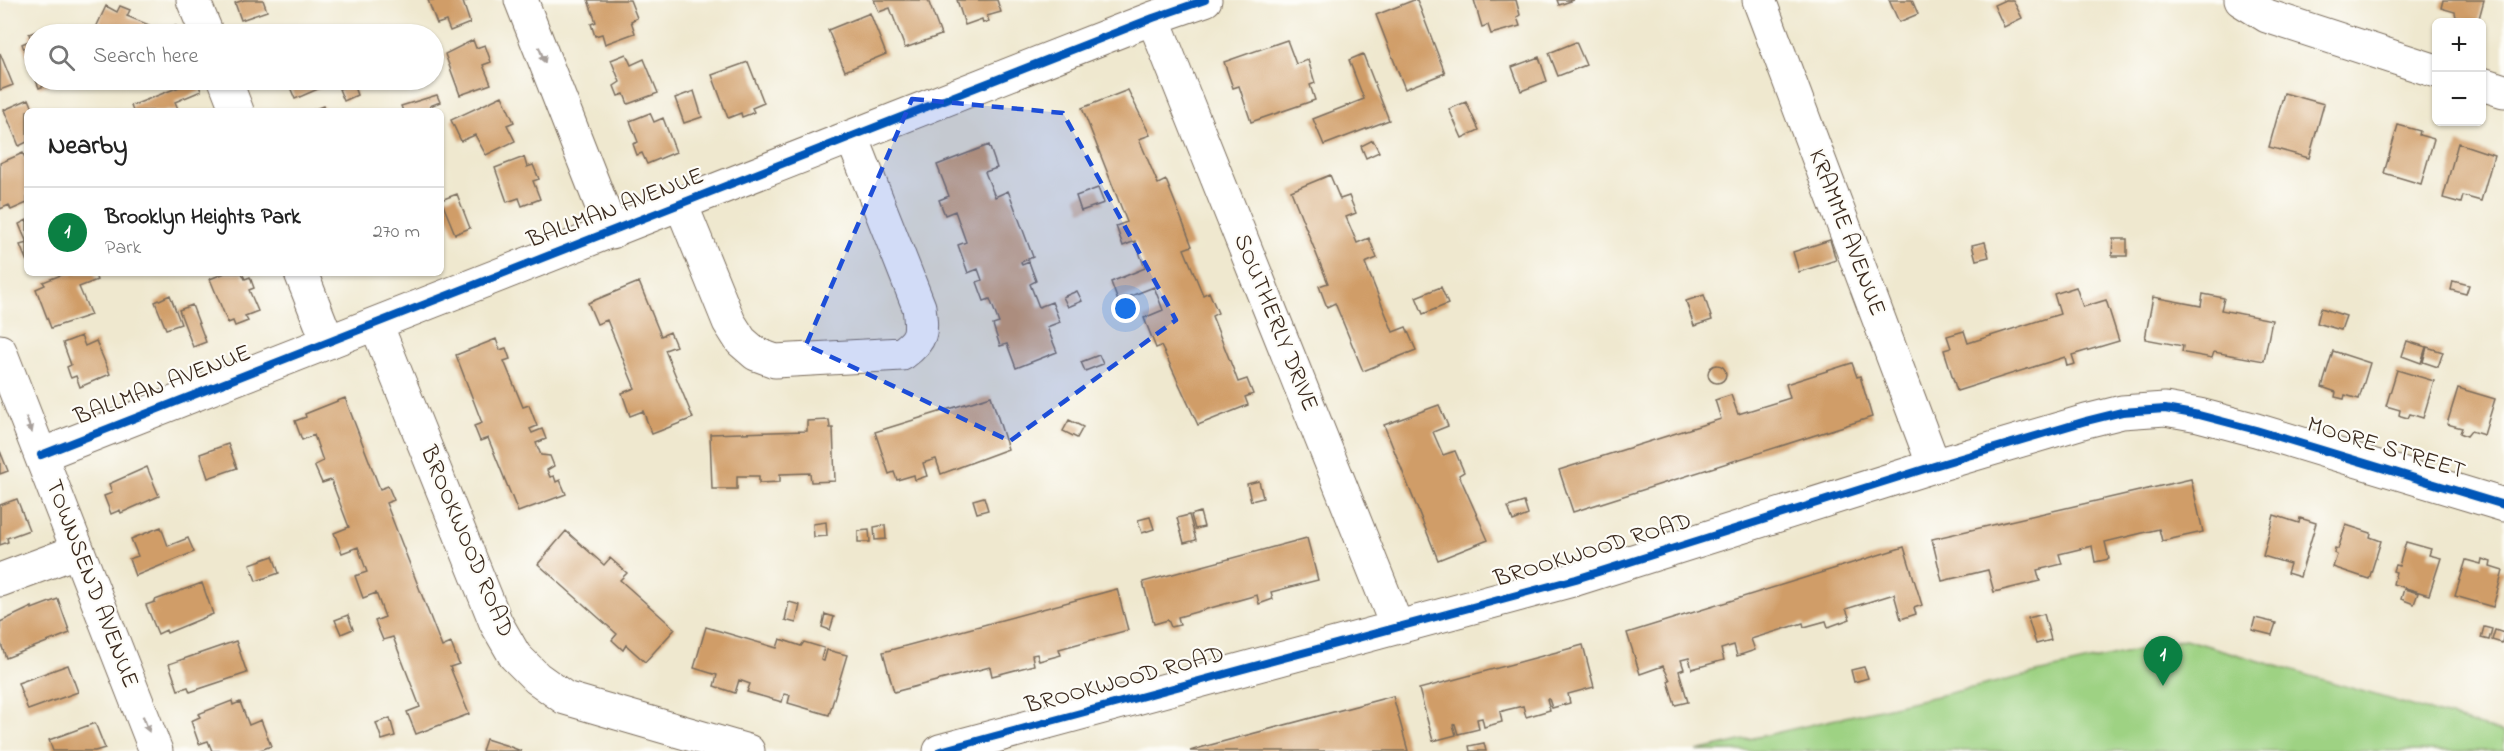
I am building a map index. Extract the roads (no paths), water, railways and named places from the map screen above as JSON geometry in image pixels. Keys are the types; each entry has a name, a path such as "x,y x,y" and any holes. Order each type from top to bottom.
{"street":[{"path":"194,0 203,24"},
{"path":"521,0 612,232"},
{"name":"KRAMME AVENUE","path":"1758,0 1934,466"},
{"path":"2241,0 2267,16 2432,70"},
{"name":"BALLMAN AVENUE","path":"41,455 1179,7"},
{"name":"SOUTHERLY DRIVE","path":"1179,7 1398,627"},
{"path":"2486,86 2504,91"},
{"path":"229,90 236,108"},
{"path":"681,204 729,322 741,341 756,354 775,361 902,354 917,343 921,328 919,307 852,137"},
{"path":"302,276 328,342"},
{"name":"BROOKWOOD ROAD","path":"376,324 496,623 515,656 537,678 566,698 748,751"},
{"name":"TOWNSEND AVENUE","path":"0,351 156,751"},
{"name":"BROOKWOOD ROAD","path":"940,751 1576,579 1934,466 2122,412 2165,409 2256,430"},
{"name":"MOORE STREET","path":"2256,430 2504,505"},
{"path":"0,580 78,551"}],"place":[{"name":"Brooklyn Heights Park","path":"2163,686"}]}
